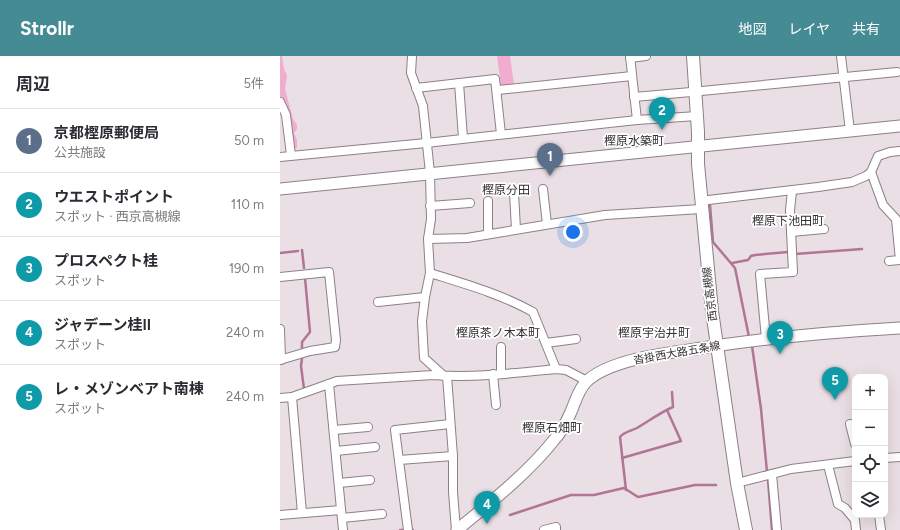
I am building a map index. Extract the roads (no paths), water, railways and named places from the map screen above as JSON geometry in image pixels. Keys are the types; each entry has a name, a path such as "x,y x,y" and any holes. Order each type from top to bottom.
{"main road":[{"name":"西京高槻線","path":"693,56 701,205 712,311 737,483 746,530"}],"street":[{"path":"412,56 411,73 423,106 430,173 431,219 428,239 430,273 422,321 424,358 446,376 453,456 453,492 456,530"},
{"path":"637,120 630,57 646,56"},
{"path":"841,56 850,131"},
{"path":"634,96 695,92 898,72"},
{"path":"498,90 632,76"},
{"path":"416,88 495,79 498,90 501,134"},
{"path":"459,83 463,138"},
{"path":"280,102 286,115 291,156"},
{"path":"280,157 637,120 697,116"},
{"path":"280,189 900,126"},
{"path":"428,239 467,238 605,215 701,205 852,182 866,176 871,172 878,156 890,152 900,151"},
{"path":"871,172 883,205 896,219 900,260 889,261"},
{"path":"543,189 547,224"},
{"path":"766,339 760,274 793,272 790,210 792,191"},
{"path":"514,193 516,229"},
{"path":"488,200 488,234"},
{"path":"430,206 470,203"},
{"path":"791,232 824,229"},
{"path":"280,277 329,272 336,340 335,347 310,351 280,360 280,329"},
{"path":"430,273 496,295 533,312 556,369"},
{"path":"378,302 425,297"},
{"name":"沓掛西大路五条線","path":"456,530 496,498 525,472 554,440 564,425 575,401 587,381 613,367 651,356 766,339 857,330 900,328"},
{"path":"546,343 576,339"},
{"path":"501,347 502,374"},
{"path":"280,398 292,396 337,380 433,375 502,374 556,369 566,370 587,381"},
{"path":"493,374 496,405"},
{"path":"329,384 343,530"},
{"path":"292,396 302,513"},
{"path":"408,529 395,430 450,424"},
{"path":"850,424 852,432"},
{"path":"334,430 368,427"},
{"path":"336,451 375,447"},
{"path":"399,460 453,456"},
{"path":"888,458 900,457"},
{"path":"737,483 791,469 852,461"},
{"path":"828,465 838,504 845,508 855,520 856,530"},
{"path":"772,474 777,530"},
{"path":"339,483 370,480"},
{"path":"280,515 302,513 382,514"},
{"path":"879,518 880,530"},
{"path":"544,530 556,527 556,530"}],"waterway":[{"path":"710,205 713,242 735,268 749,337"},
{"path":"795,254 862,249"},
{"path":"302,250 304,268"},
{"path":"280,253 298,251"},
{"path":"732,263 748,260 751,256 755,255 788,252"},
{"path":"302,349 302,342 310,332 305,278"},
{"path":"752,346 761,409 767,472"},
{"path":"302,358 301,366 304,389"},
{"path":"626,490 620,437 673,407 672,392"},
{"path":"622,458 681,441 667,410"},
{"path":"768,480 772,530"},
{"path":"510,515 571,495 594,495 624,488 638,497 695,485 716,485"},
{"path":"400,530 413,530"}],"place":[{"name":"ウエストポイント","path":"662,130"},
{"name":"京都樫原郵便局","path":"550,176"},
{"name":"プロスペクト桂","path":"780,354"},
{"name":"レ・メゾンベアト南棟","path":"835,400"},
{"name":"ジャデーン桂II","path":"487,524"}],"district":[{"name":"樫原水築町","path":"634,141"},
{"name":"樫原分田","path":"506,190"},
{"name":"樫原下池田町","path":"788,221"},
{"name":"樫原茶ノ木本町","path":"498,333"},
{"name":"樫原宇治井町","path":"654,333"},
{"name":"樫原石畑町","path":"552,428"}]}
